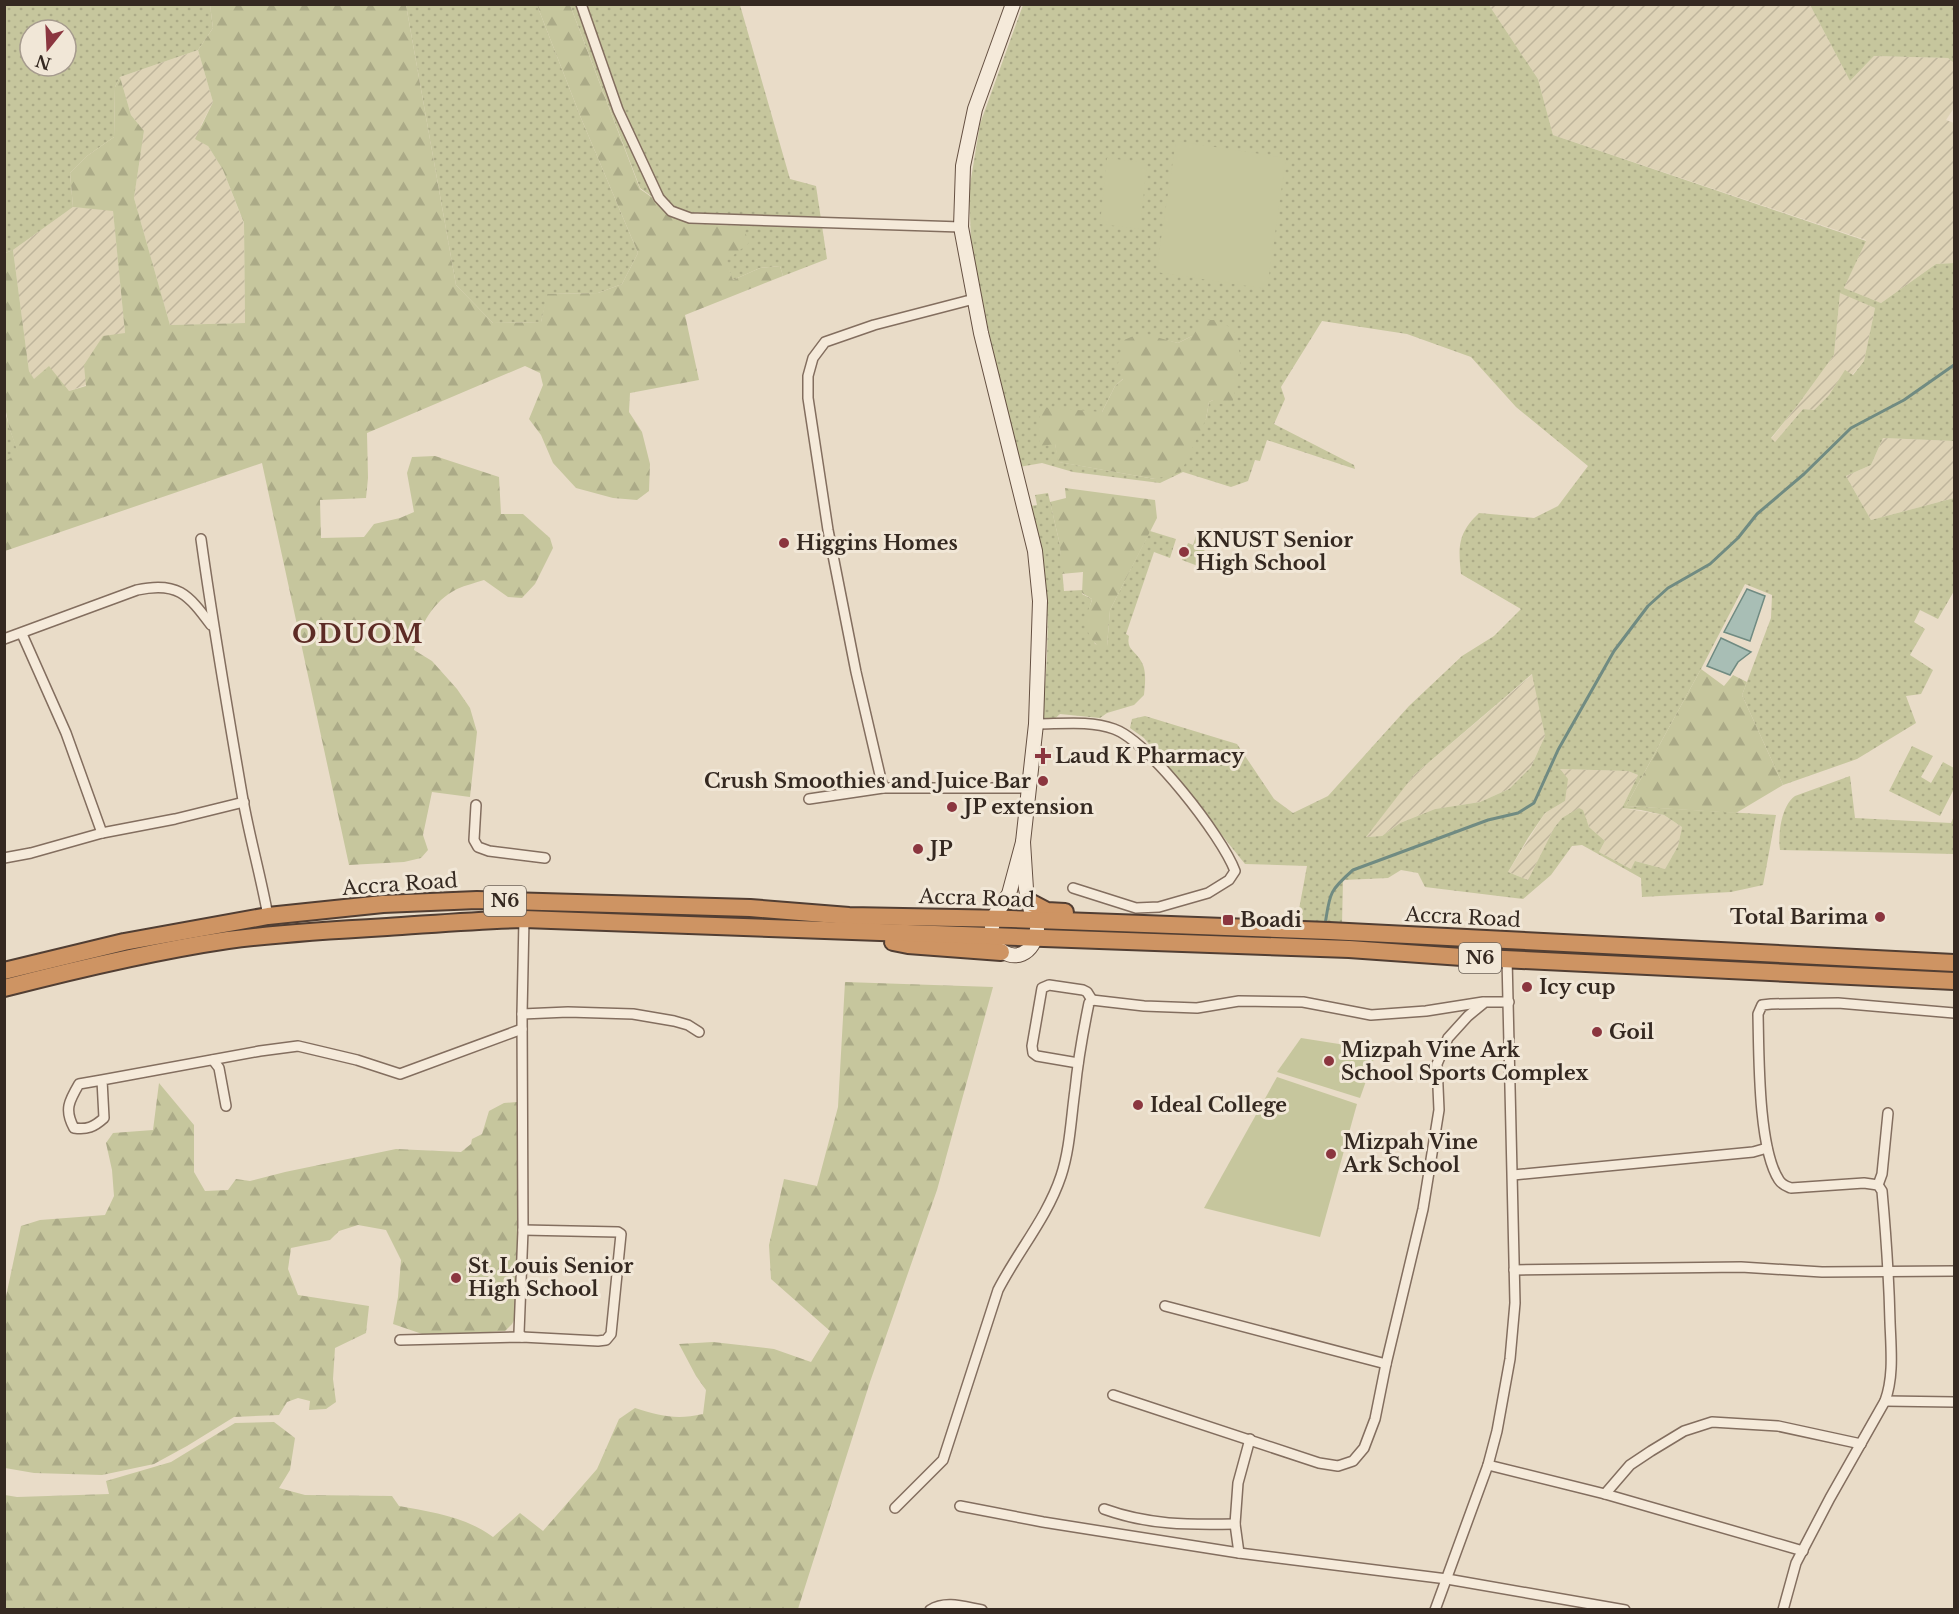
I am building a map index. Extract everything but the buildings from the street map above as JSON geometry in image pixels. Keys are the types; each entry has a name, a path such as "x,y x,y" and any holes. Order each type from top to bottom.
{"highway":[{"name":"Accra Road","path":"4,971 124,942 268,916 383,904 477,900 750,908 849,916 993,918 1329,931 1954,963"},
{"path":"1028,901 1047,911 1129,917 1148,925"},
{"name":"Accra Road","path":"4,988 228,940 302,931 468,920 524,919 1349,949 1779,974 1954,981"},
{"path":"842,932 908,945 1001,952"}],"street":[{"path":"581,4 618,110 659,198 671,211 690,218 961,227"},
{"path":"1013,4 975,109 963,166 961,227 974,299 1003,429 1018,479 1035,551 1040,601 1036,724 1023,842 1009,894 993,918 991,936 995,946 1001,952 1012,955 1023,954 1030,950 1036,938 1037,929 1028,901 1023,842"},
{"path":"883,788 856,672 828,530 808,398 808,376 813,358 825,342 874,325 974,299"},
{"path":"201,539 213,627 244,802 268,916"},
{"path":"4,639 137,590 153,587 166,587 184,594 192,600 213,627"},
{"path":"22,634 66,733 102,833"},
{"path":"1036,724 1089,723 1112,728 1126,735 1173,781 1221,844 1235,871 1229,880 1208,893 1159,907 1136,908 1072,888"},
{"path":"808,799 883,788 1029,788"},
{"path":"4,858 31,853 102,833 175,819 244,802"},
{"path":"476,805 474,840 477,847 489,851 545,858"},
{"path":"522,1337 519,1333 523,1230 524,919"},
{"path":"1435,1610 1488,1465 1497,1431 1510,1359 1515,1303 1507,958"},
{"path":"1078,1063 1037,1056 1033,1053 1032,1046 1042,988 1049,985 1083,990 1092,1000"},
{"path":"1092,1000 1197,1008 1239,1001 1303,1002 1371,1015 1426,1011 1485,1002 1509,1002"},
{"path":"895,1508 943,1460 998,1290 1008,1270 1034,1232 1061,1175 1068,1144 1078,1063 1089,1003 1092,1000"},
{"path":"1113,1395 1319,1463 1338,1466 1353,1461 1364,1448 1375,1419 1425,1198 1439,1110 1437,1064 1448,1038 1468,1016 1485,1002"},
{"path":"1783,1610 1796,1563 1885,1401 1889,1389 1891,1376 1888,1272 1882,1191 1878,1185 1864,1183 1791,1188 1778,1179 1767,1148 1760,1074 1758,1014 1762,1005 1838,1003 1954,1012"},
{"path":"522,1014 568,1012 633,1014 688,1024 699,1032"},
{"path":"102,1080 104,1118 95,1126 85,1129 74,1128 68,1118 69,1102 80,1084 102,1080 213,1060 298,1046 357,1060 400,1074 522,1029"},
{"path":"213,1060 219,1068 225,1106"},
{"path":"1878,1185 1882,1174 1888,1113"},
{"path":"1513,1175 1754,1152 1767,1148"},
{"path":"400,1340 522,1337 606,1340 611,1334 621,1234 618,1232 523,1230"},
{"path":"1514,1270 1742,1267 1822,1272 1954,1271"},
{"path":"1165,1306 1386,1364"},
{"path":"1885,1401 1954,1402"},
{"path":"1605,1494 1630,1465 1651,1450 1684,1431 1712,1422 1778,1426 1861,1444"},
{"path":"1239,1553 1235,1524 1238,1483 1250,1439"},
{"path":"1488,1465 1605,1494 1803,1551"},
{"path":"960,1506 1043,1522 1239,1553 1447,1579 1625,1610"},
{"path":"1104,1509 1170,1524 1235,1524"},
{"path":"930,1610 939,1605 951,1605 982,1610"}],"shaded area":[{"path":"1489,5 1810,5 1850,81 1874,56 1948,58 1954,63 1954,108 1946,120 1954,123 1954,263 1936,264 1881,303 1844,288 1866,240 1553,135 1538,79"},
{"path":"198,50 213,102 201,125 208,146 223,170 244,224 245,323 170,325 134,198 144,131 131,115 120,77"},
{"path":"73,207 113,210 125,333 86,385 69,391 34,380 29,371 13,250"},
{"path":"1840,292 1875,308 1864,361 1852,375 1845,371 1829,395 1814,410 1803,409 1775,442 1771,439 1834,355"},
{"path":"1883,438 1954,441 1954,498 1871,520 1846,476 1871,465"},
{"path":"1747,589 1765,596 1750,641 1724,632"},
{"path":"1721,638 1751,652 1738,662 1730,675 1707,666"},
{"path":"1533,674 1545,736 1531,767 1509,789 1480,802 1435,809 1400,823 1382,836 1365,837 1414,775"},
{"path":"1559,769 1628,771 1638,775 1622,808 1664,815 1682,827 1678,846 1665,869 1636,861 1631,869 1599,852 1605,841 1589,827 1586,820 1562,818 1554,828 1528,880 1508,872 1545,813 1565,801"}],"green space":[{"path":"5,5 210,5 213,28 198,50 120,77 115,87 114,137 87,156 70,173 73,207 13,250 5,253"},
{"path":"210,5 406,5 456,285 493,323 541,322 547,294 598,293 622,284 638,253 581,118 537,5 570,5 640,189 690,224 743,226 749,243 726,261 733,280 760,268 780,266 783,276 685,315 699,380 630,393 629,412 642,432 650,464 649,491 637,500 613,498 576,488 553,463 541,435 529,419 543,385 540,373 525,366 367,433 366,498 320,500 321,538 364,537 374,524 414,512 407,473 412,457 435,456 499,477 501,514 523,514 550,538 553,548 535,584 522,598 508,597 484,580 467,585 449,594 434,607 420,632 414,650 432,661 457,689 470,708 477,732 470,797 432,792 423,835 428,850 421,858 404,862 349,865 262,463 5,551 4,462 18,453 5,407 5,253 13,250 29,371 34,379 49,366 69,391 86,386 84,365 103,336 125,333 113,211 73,207 70,173 87,156 114,137 115,87 120,77 131,115 144,131 134,198 170,325 245,323 244,223 223,170 208,146 195,139 213,102 198,50 213,28"},
{"path":"406,5 537,5 581,118 638,253 622,284 598,293 548,294 541,322 493,323 456,285"},
{"path":"570,5 740,5 790,179 816,186 827,259 783,276 780,266 760,268 733,280 725,261 743,226 690,224 640,188"},
{"path":"1023,5 1489,5 1538,79 1553,135 1866,241 1844,288 1881,303 1936,264 1954,263 1954,441 1883,438 1871,465 1846,476 1871,520 1954,498 1954,591 1938,619 1920,610 1914,622 1925,629 1910,655 1933,670 1921,694 1906,696 1916,723 1857,759 1783,785 1742,695 1771,618 1772,595 1745,584 1626,806 1776,815 1763,885 1731,892 1642,897 1641,878 1582,845 1572,846 1551,875 1523,899 1425,887 1418,873 1401,870 1388,878 1343,880 1342,925 1297,920 1307,866 1245,864 1144,738 1130,728 1132,719 1145,716 1237,744 1274,799 1293,813 1328,796 1409,706 1462,656 1494,636 1521,609 1461,574 1461,540 1472,520 1479,513 1534,518 1558,506 1588,466 1516,407 1471,357 1407,334 1322,321 1281,387 1285,399 1274,424 1354,465 1355,469 1267,440 1260,461 1255,460 1248,481 1231,487 1183,472 1160,483 1073,472 1042,463 1019,467 971,240 969,191 980,124","holes":["1840,293 1875,308 1864,361 1853,375 1845,370 1829,395 1814,410 1803,409 1775,442 1771,438 1834,355","1192,336 1213,400 1209,402 1206,419 1155,479 1059,462 1055,444 1102,412 1115,386 1165,340 1178,343","1532,674 1545,736 1531,767 1509,789 1480,802 1435,809 1400,823 1382,836 1366,837 1414,775","1560,769 1628,771 1638,775 1622,808 1664,815 1682,827 1678,846 1665,869 1635,861 1631,869 1599,852 1605,841 1589,827 1583,810 1579,808 1562,818 1554,828 1528,880 1508,872 1545,813 1565,801 1568,779"]},
{"path":"1810,5 1954,5 1954,63 1948,58 1874,56 1850,81"},
{"path":"1176,141 1286,158 1267,289 1156,272"},
{"path":"1107,158 1147,163 1140,229 1100,224"},
{"path":"1201,320 1215,320 1234,329 1241,359 1233,401 1221,404 1213,400 1209,402 1206,419 1181,472 1155,479 1058,462 1055,444 1041,446 1038,434 1041,407 1102,412 1115,386 1123,379 1117,367 1124,340 1141,333 1178,343 1192,336"},
{"path":"4,407 19,454 5,462"},
{"path":"1065,488 1155,500 1157,518 1110,610 1107,646 1104,648 1093,641 1087,628 1086,616 1092,599 1082,593 1083,572 1061,574 1060,545 1050,502 1066,498"},
{"path":"1048,493 1060,545 1064,591 1083,590 1082,594 1092,599 1086,621 1095,644 1107,646 1110,610 1150,531 1176,539 1170,558 1154,552 1126,634 1129,636 1130,647 1143,665 1144,695 1134,705 1107,713 1100,718 1060,714 1051,722 1041,720 1048,627 1043,562 1030,506 1037,505 1035,495"},
{"path":"1196,536 1202,537 1199,546 1205,549 1198,566 1182,560 1188,543 1193,545"},
{"path":"1701,669 1724,686 1733,675 1747,682 1742,695 1783,785 1736,813 1626,806"},
{"path":"1912,746 1933,756 1921,777 1931,783 1943,762 1954,768 1954,789 1940,816 1889,791"},
{"path":"1850,776 1855,818 1951,823 1954,816 1954,854 1780,850 1782,821 1786,806 1790,801 1795,796"},
{"path":"845,982 993,987 937,1190 870,1382 798,1609 5,1609 5,1495 17,1497 109,1494 106,1481 171,1462 235,1423 274,1422 295,1438 290,1470 279,1488 305,1495 392,1496 399,1506 460,1520 493,1537 520,1513 543,1531 597,1469 619,1419 635,1408 669,1416 685,1417 703,1414 706,1390 679,1344 713,1342 774,1349 811,1362 830,1331 771,1279 769,1245 784,1179 817,1186 838,1107"},
{"name":"Mizpah Vine Ark School Sports Complex","path":"1301,1038 1377,1050 1360,1098 1277,1072"},
{"path":"1277,1077 1357,1104 1320,1237 1204,1208"},
{"path":"159,1083 194,1125 194,1172 205,1191 228,1190 236,1179 250,1181 396,1149 461,1152 471,1144 472,1139 482,1134 489,1111 504,1103 517,1102 520,1175 517,1315 512,1324 505,1331 428,1336 393,1324 401,1260 386,1230 358,1225 339,1231 330,1240 291,1248 288,1269 298,1295 369,1306 366,1333 335,1348 333,1379 336,1402 326,1409 309,1410 310,1401 298,1398 287,1402 279,1415 234,1417 154,1464 102,1475 34,1473 5,1468 5,1301 21,1226 40,1220 105,1215 114,1196 112,1170 106,1143 113,1133 153,1130"}],"waterway":[{"path":"1325,925 1334,889 1353,870 1488,820 1518,813 1534,803 1558,750 1614,651 1648,606 1668,588 1710,564 1738,538 1757,514 1804,474 1851,428 1904,400 1954,365"}],"place":[{"name":"Higgins Homes","path":"784,543"},
{"name":"KNUST Senior High School","path":"1184,552"},
{"name":"Laud K Pharmacy","path":"1043,756"},
{"name":"Crush Smoothies and Juice Bar","path":"1043,781"},
{"name":"JP extension","path":"952,807"},
{"name":"JP","path":"918,849"},
{"name":"Total Barima","path":"1880,917"},
{"name":"Boadi","path":"1228,920"},
{"name":"Icy cup","path":"1527,987"},
{"name":"Goil","path":"1597,1032"},
{"name":"Mizpah Vine Ark School Sports Complex","path":"1329,1061"},
{"name":"Ideal College","path":"1138,1105"},
{"name":"Mizpah Vine Ark School","path":"1331,1154"},
{"name":"St. Louis Senior High School","path":"456,1278"}],"district":[{"name":"ODUOM","path":"358,634"}]}
